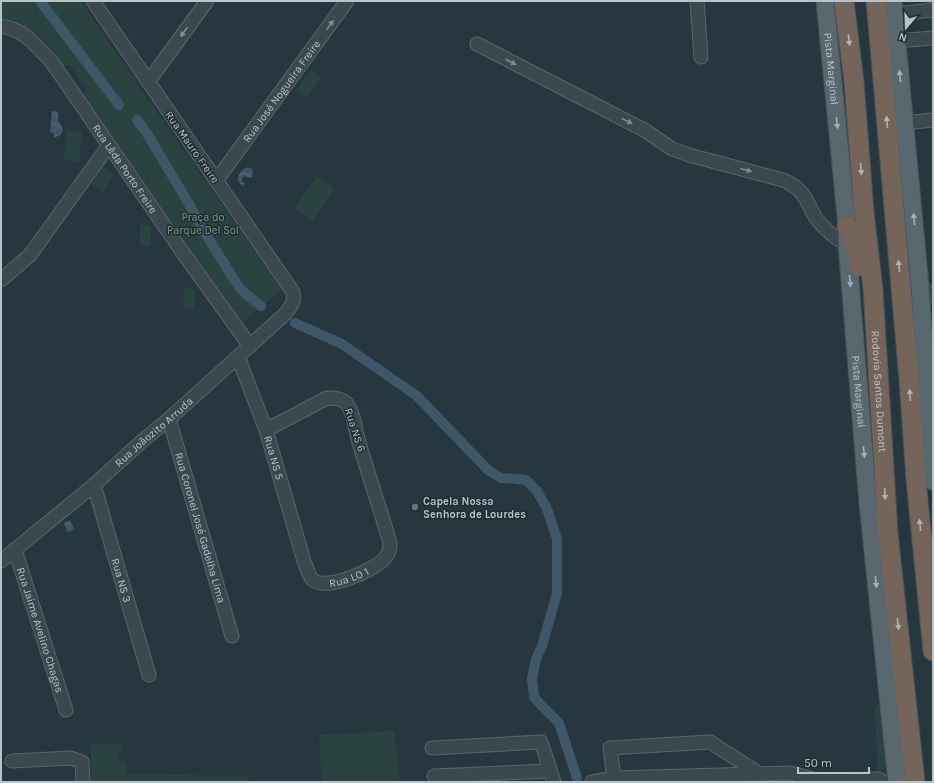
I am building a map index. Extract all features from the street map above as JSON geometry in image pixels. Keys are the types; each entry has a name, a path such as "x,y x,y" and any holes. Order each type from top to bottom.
{"highway":[{"name":"Rodovia Santos Dumont","path":"844,1 854,82 864,212 873,289 888,533 915,782"},
{"path":"876,1 916,480 933,651"},
{"path":"847,235 855,245 860,267 873,289"},
{"path":"929,605 932,590 933,552"}],"main road":[{"name":"Pista Marginal","path":"823,1 847,235 868,503 897,782"},
{"path":"894,8 920,286 928,333 933,481"}],"street":[{"name":"Rua Mauro Freire","path":"93,1 292,292"},
{"path":"148,82 207,1"},
{"name":"Rua José Nogueira Freire","path":"216,181 347,1"},
{"path":"697,1 701,57"},
{"path":"894,8 933,10"},
{"name":"Rua Lêda Porto Freire","path":"1,26 15,30 26,36 51,61 183,253 250,346"},
{"path":"897,40 933,38"},
{"path":"477,44 646,131 672,149 688,155 793,184 800,190 808,201 816,218 836,238 847,235"},
{"path":"905,123 933,120"},
{"path":"1,280 30,255 109,145"},
{"path":"920,286 933,297"},
{"name":"Rua Joãozito Arruda","path":"1,561 94,485 285,314 294,299 292,292"},
{"name":"Rua NS 5","path":"238,357 266,430 304,561"},
{"name":"Rua NS 6","path":"266,430 327,398 335,398 345,402 351,412 390,543"},
{"name":"Rua Coronel José Gadelha Lima","path":"169,419 232,636"},
{"name":"Rua NS 3","path":"94,485 149,675"},
{"name":"Rua LO 1","path":"304,561 312,579 318,583 330,584 368,571 383,561 388,555 390,543"},
{"name":"Rua Jaime Avelino Chagas","path":"15,550 66,710"},
{"path":"432,748 541,742 552,776 434,776"},
{"path":"614,778 610,748 710,742 760,774"},
{"path":"12,761 71,758 82,762 83,782"},
{"path":"592,782 614,778 790,773 813,781 881,781 895,765"}],"green space":[{"name":"Praça do Parque Del Sol","path":"1,1 81,1 282,290 242,323 83,97 86,89 71,66 63,66 49,45 39,35 1,20"},
{"path":"311,69 322,77 307,98 296,90"},
{"path":"67,130 82,132 79,162 64,160"},
{"path":"103,167 114,174 103,192 91,185"},
{"path":"317,176 335,189 312,221 294,208"},
{"path":"140,225 151,225 151,246 140,245"},
{"path":"184,287 195,288 194,309 183,308"},
{"path":"875,706 884,706 890,762 882,770 878,771 877,761"},
{"path":"394,731 400,782 322,782 319,735"},
{"path":"123,743 117,761 126,764 126,774 248,776 249,782 91,782 91,745"}],"water":[{"path":"52,111 58,112 58,120 63,129 61,134 56,137 54,137 54,133 50,132"},
{"path":"248,167 252,169 253,173 252,177 248,178 245,176 242,178 244,186 239,182 238,176"},
{"path":"70,520 74,529 69,532 67,531 64,523"}],"waterway":[{"path":"40,1 119,105"},
{"path":"137,120 148,135 233,278 240,288 261,306"},
{"path":"295,323 342,344 417,396 488,470 501,478 526,480 537,491 547,509 557,539 557,593 542,646 536,659 532,679 534,697 559,723 577,778"}],"place":[{"name":"Capela Nossa Senhora de Lourdes","path":"415,507"}]}
